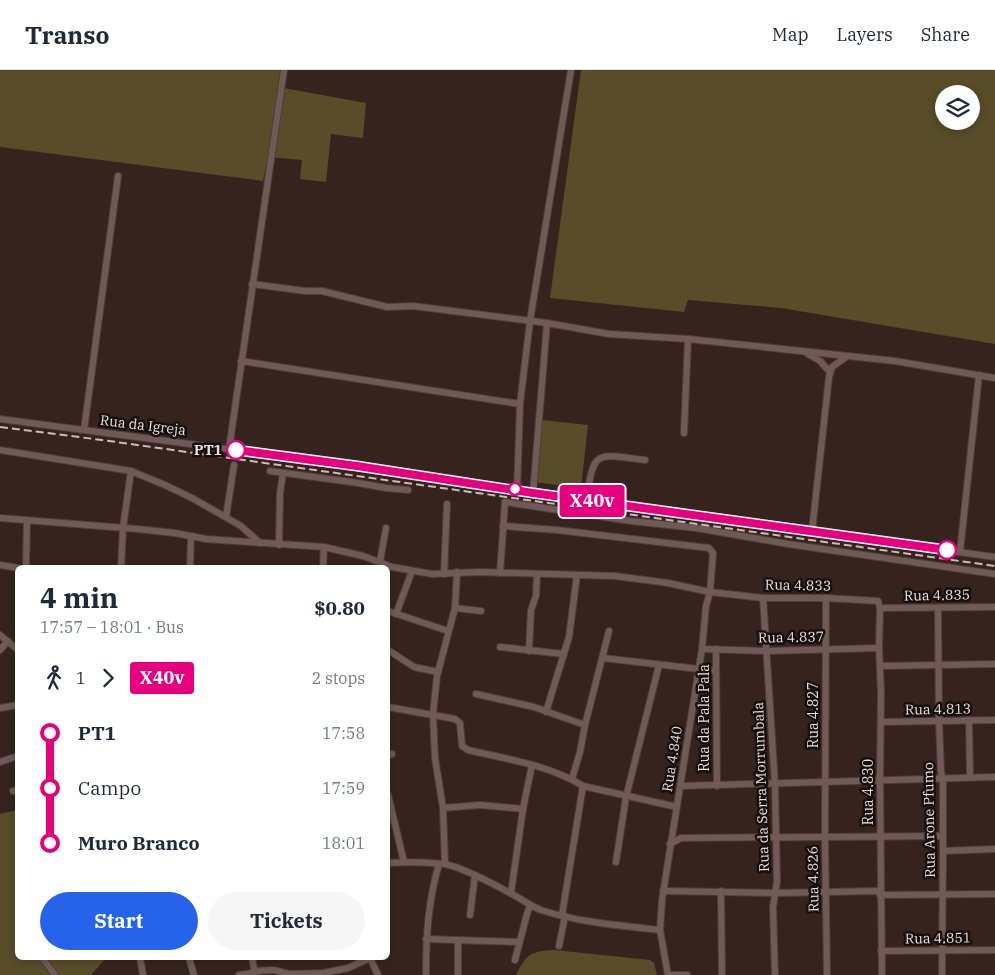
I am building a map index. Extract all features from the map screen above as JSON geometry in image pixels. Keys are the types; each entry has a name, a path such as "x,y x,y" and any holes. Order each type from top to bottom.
{"street":[{"path":"229,449 284,70"},
{"path":"517,490 520,404 530,321 571,70"},
{"path":"84,430 118,176"},
{"path":"252,284 306,291 322,291 387,307 413,306 530,321 609,334 895,361 995,378"},
{"path":"533,493 547,324"},
{"path":"684,434 688,340"},
{"path":"805,352 820,361 830,372"},
{"path":"812,531 830,372 836,364 846,357"},
{"path":"241,360 520,404"},
{"path":"960,552 979,375"},
{"name":"Rua da Igreja","path":"0,419 357,466 533,493 995,557"},
{"path":"0,450 131,471 165,485 226,517 246,530 260,543"},
{"path":"587,500 591,471 593,464 598,459 607,455 645,460"},
{"path":"226,517 234,465"},
{"path":"121,565 123,528 131,471"},
{"path":"270,472 408,490"},
{"path":"279,545 280,494 283,473"},
{"path":"500,573 505,502 598,514 631,521 696,528 995,574"},
{"path":"444,574 447,504"},
{"name":"Rua 4.833","path":"0,518 123,528 206,539 324,547 380,561 388,565"},
{"path":"26,565 27,520"},
{"name":"Rua 4.840","path":"503,526 557,530 709,548 713,553 702,649 663,891 660,930 668,975"},
{"path":"380,561 386,528"},
{"path":"190,565 191,536"},
{"path":"323,565 324,547"},
{"path":"0,565 15,568"},
{"name":"Rua 4.833","path":"390,566 412,571 444,574 457,572 630,577 710,592 763,598 873,600 879,603 880,608"},
{"path":"396,614 412,571"},
{"path":"426,975 426,939 432,894 442,864 443,808 436,758 433,714 438,672 455,608 457,572"},
{"path":"529,651 531,610 536,596 537,574"},
{"path":"546,712 569,637 577,575"},
{"name":"Rua da Serra Morrumbala","path":"763,598 775,784 777,882 773,907 774,975"},
{"name":"Rua 4.827","path":"826,598 826,782"},
{"name":"Rua 4.835","path":"880,608 995,607"},
{"path":"455,608 481,611"},
{"name":"Rua 4.830","path":"880,608 880,893 882,975"},
{"name":"Rua Arone Pfumo","path":"938,608 939,720 944,851 942,975"},
{"path":"390,612 448,631"},
{"path":"572,779 609,631"},
{"path":"0,635 15,647"},
{"path":"0,650 8,641"},
{"path":"500,646 564,654"},
{"name":"Rua 4.837","path":"702,649 767,651 879,648"},
{"name":"Rua da Pala Pala","path":"716,649 717,786"},
{"path":"390,651 414,667 438,672"},
{"path":"603,658 716,671"},
{"path":"880,666 995,664"},
{"path":"616,862 626,797 659,665"},
{"path":"476,694 534,707 585,725"},
{"path":"0,708 15,706"},
{"path":"390,707 455,719 460,726 462,746 464,748 532,765 572,779 583,786 677,807"},
{"path":"969,720 970,777"},
{"name":"Rua 4.813","path":"881,722 995,720"},
{"path":"0,762 15,759"},
{"path":"511,893 523,809 532,765"},
{"path":"681,786 995,777"},
{"name":"Rua 4.826","path":"826,782 827,975"},
{"path":"559,946 583,786"},
{"path":"390,803 404,862"},
{"path":"443,808 480,805 523,809"},
{"path":"673,828 681,838"},
{"path":"670,844 681,838 943,836"},
{"path":"944,851 995,849"},
{"path":"390,863 442,864 475,876 511,893 530,906 545,912 608,924 660,930"},
{"path":"470,915 475,876"},
{"path":"663,891 995,894"},
{"path":"721,892 722,975"},
{"path":"515,960 530,906"},
{"path":"426,939 519,942"},
{"path":"458,941 458,975"},
{"name":"Rua 4.851","path":"881,952 995,950"},
{"path":"45,960 55,975"},
{"path":"140,960 143,975"},
{"path":"190,960 194,975"},
{"path":"252,960 254,973"},
{"path":"239,975 274,970 289,974 324,973 348,968 366,960"},
{"path":"371,960 378,975"},
{"path":"668,975 687,975"}],"shaded area":[{"path":"0,70 280,70 278,87 366,103 363,138 331,134 326,182 300,179 302,160 268,157 263,181 0,147"},
{"path":"581,70 995,70 995,344 781,308 688,300 684,312 550,298"},
{"path":"542,420 588,425 581,488 534,482"},
{"path":"15,810 15,960 104,960 91,975 0,975 0,814"},
{"path":"554,950 650,960 654,963 657,975 516,975 523,962 530,955 540,951"}],"railway":[{"path":"0,427 995,566"}],"bus line":[{"name":"X40v","path":"236,450 947,550"}],"place":[{"name":"PT1","path":"236,450"}]}
